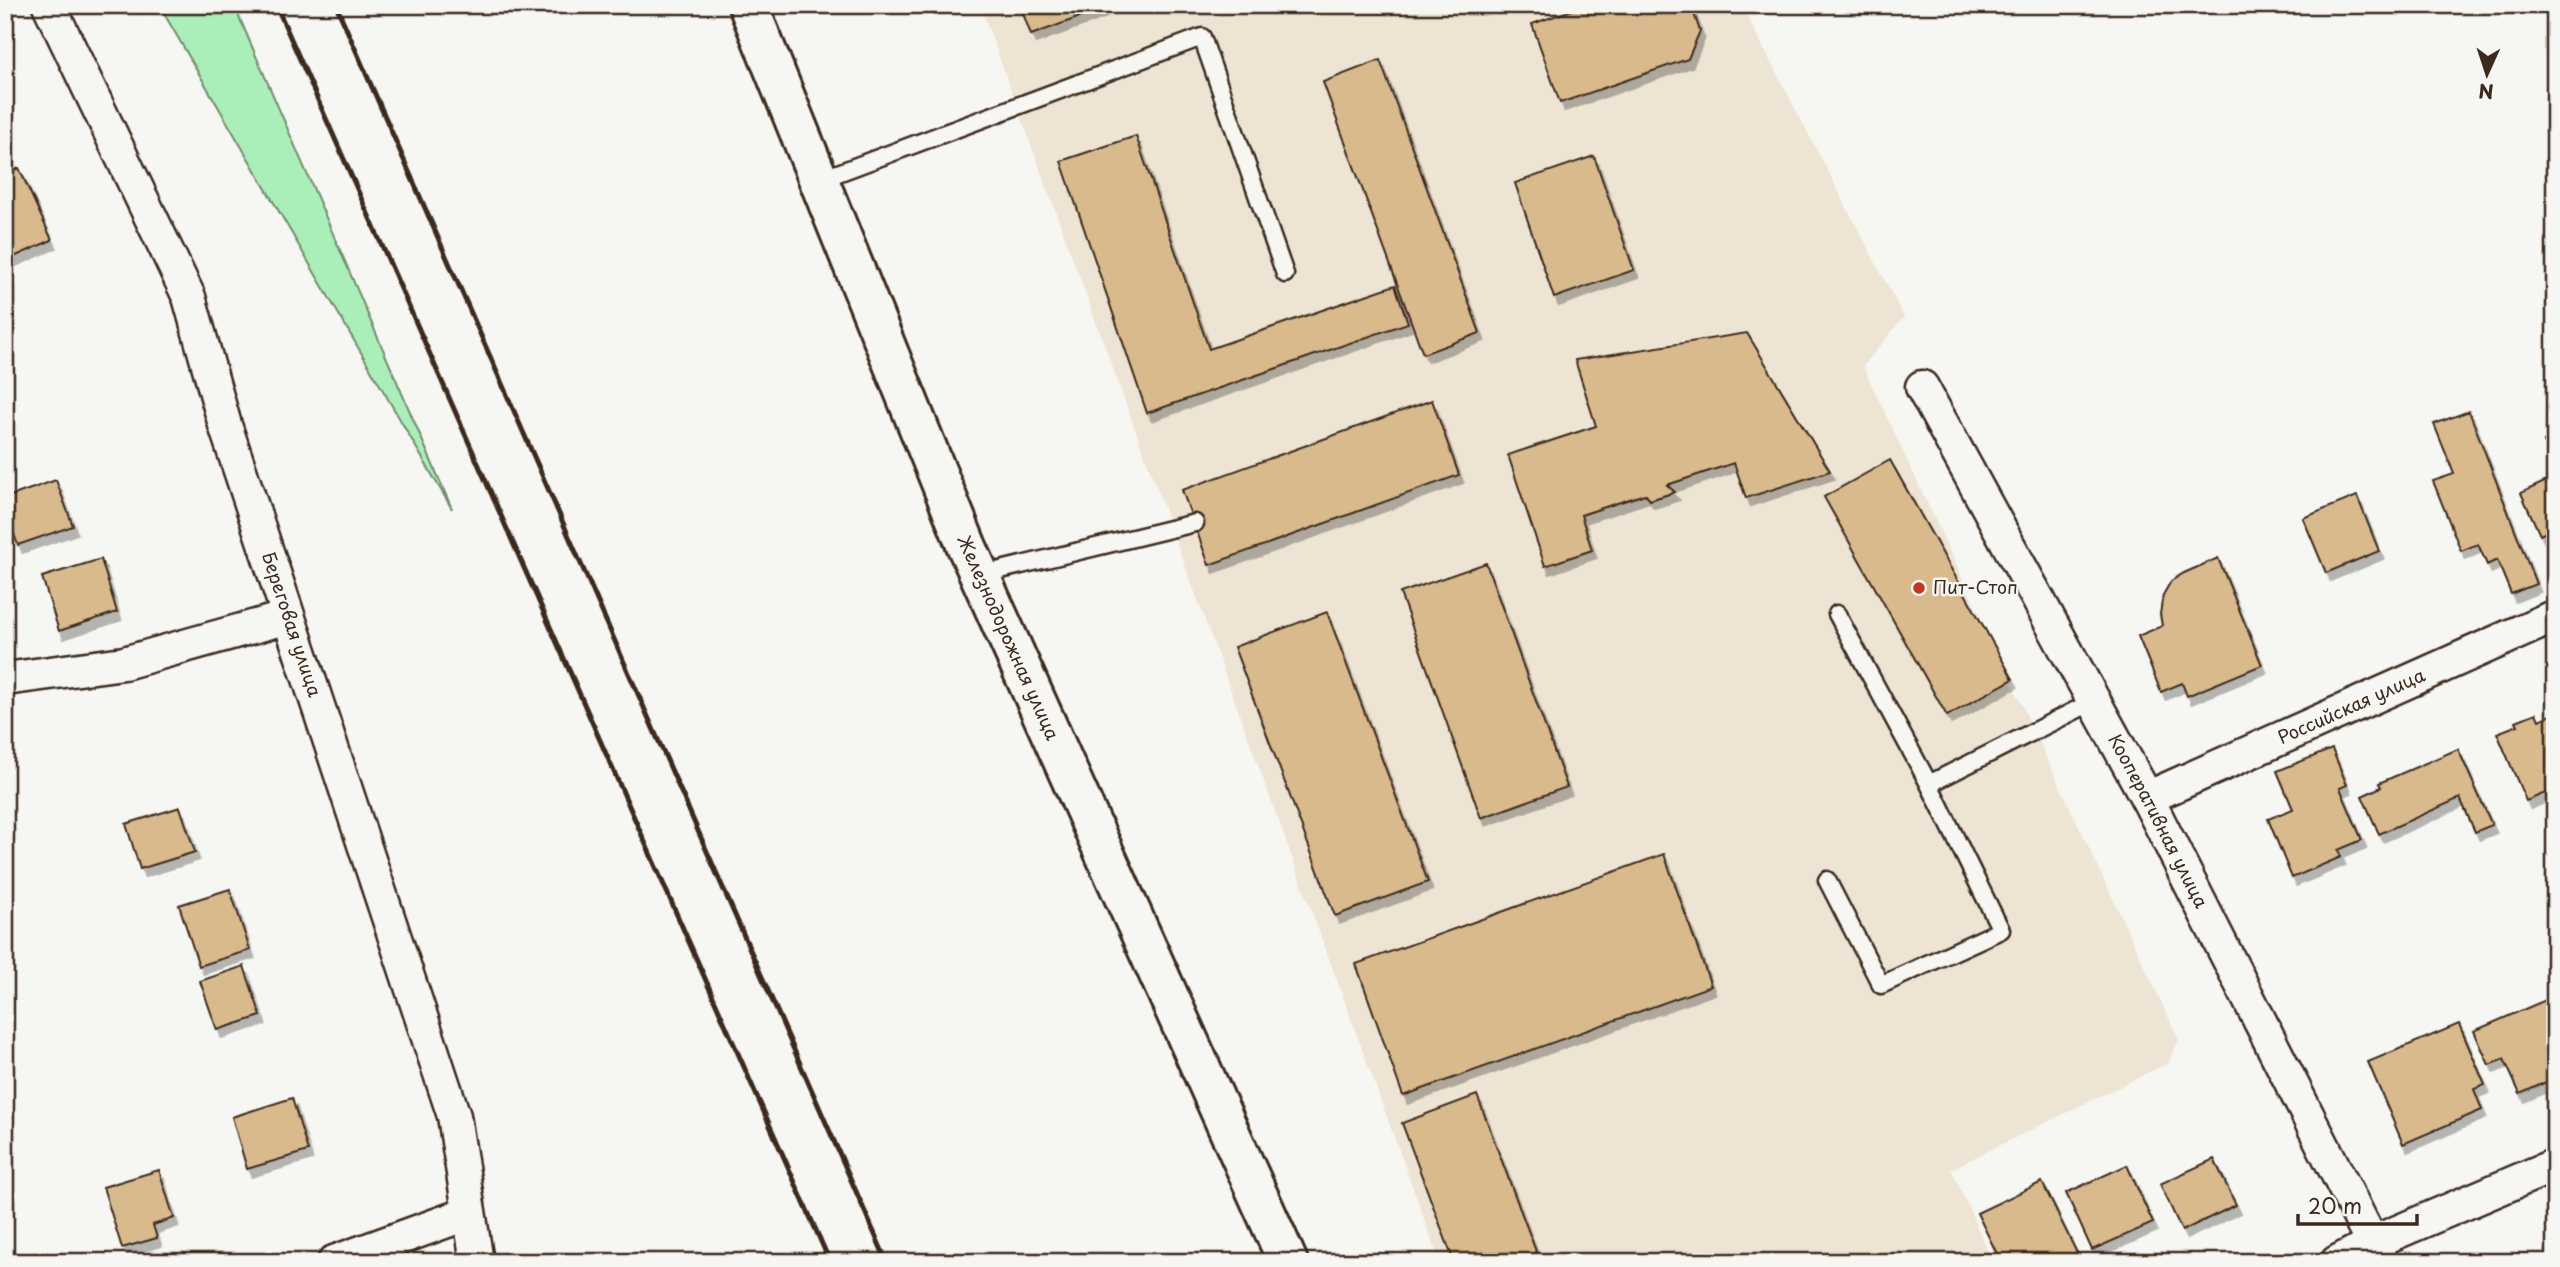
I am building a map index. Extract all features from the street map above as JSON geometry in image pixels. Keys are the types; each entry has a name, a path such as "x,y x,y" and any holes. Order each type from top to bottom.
{"main road":[{"name":"Железнодорожная улица","path":"748,5 980,575 1288,1262"}],"street":[{"name":"Береговая улица","path":"49,5 188,297 225,425 454,1116 477,1262"},
{"name":"Кооперативная улица","path":"1922,387 2147,798 2378,1252"},
{"name":"Российская улица","path":"2147,798 2555,616"},
{"path":"5,679 124,663 288,617"},
{"path":"2337,1262 2378,1252 2555,1165"},
{"path":"334,1262 469,1213"}],"lane":[{"path":"819,180 1202,37 1285,274"},
{"path":"980,575 1195,523"},
{"path":"1827,880 1881,985 2001,930 1929,784 1837,614"},
{"path":"1929,784 2094,701"}],"shaded area":[{"path":"980,5 1741,5 1904,317 1863,366 2179,1040 2168,1063 1951,1169 1993,1262 1440,1262"}],"green space":[{"path":"159,5 234,5 452,509"}],"building":[{"path":"1020,5 1101,5 1102,9 1031,35"},
{"path":"1586,5 1691,5 1700,31 1688,59 1560,103 1532,24"},
{"path":"1380,60 1480,333 1423,354 1323,82"},
{"path":"1136,136 1209,349 1395,285 1408,323 1147,413 1061,161"},
{"path":"1594,156 1634,270 1554,298 1515,183"},
{"path":"19,168 52,240 5,261 5,174"},
{"path":"1747,333 1830,471 1746,498 1734,463 1667,485 1675,492 1650,500 1645,494 1581,515 1592,550 1545,566 1508,455 1596,426 1575,360"},
{"path":"1432,400 1459,475 1209,565 1182,490"},
{"path":"2469,411 2536,584 2511,594 2497,560 2487,565 2478,544 2461,551 2433,481 2454,474 2434,424"},
{"path":"2555,437 2555,466 2544,442"},
{"name":"Пит-Стоп","path":"1890,460 2013,679 1947,716 1824,497"},
{"path":"2555,477 2555,528 2540,535 2521,493"},
{"path":"56,480 73,526 18,545 5,510 5,498"},
{"path":"2357,496 2379,551 2326,573 2303,518"},
{"path":"2218,558 2262,665 2187,696 2182,683 2161,692 2138,636 2162,626 2160,614 2163,595 2171,581"},
{"path":"101,559 117,612 59,631 42,577"},
{"path":"1486,563 1567,787 1481,818 1400,593"},
{"path":"1327,612 1428,882 1335,916 1234,647"},
{"path":"2536,713 2539,720 2555,713 2555,789 2526,801 2497,733 2518,725 2516,721"},
{"path":"2332,749 2347,785 2340,788 2362,840 2338,850 2341,857 2292,878 2268,819 2293,809 2277,771"},
{"path":"2458,749 2492,825 2475,832 2460,798 2379,834 2362,796 2381,787 2379,783"},
{"path":"180,807 195,852 140,869 126,824"},
{"path":"1664,854 1711,986 1403,1096 1356,964"},
{"path":"230,889 250,950 199,966 179,905"},
{"path":"244,966 261,1016 217,1030 200,981"},
{"path":"2555,996 2555,1078 2520,1094 2504,1059 2489,1065 2474,1031"},
{"path":"2459,1024 2485,1085 2474,1089 2482,1110 2403,1144 2368,1062"},
{"path":"1477,1095 1540,1262 1454,1262 1402,1123"},
{"path":"292,1098 308,1151 247,1169 232,1117"},
{"path":"2214,1159 2236,1205 2182,1231 2160,1184"},
{"path":"2127,1165 2153,1223 2092,1250 2066,1193"},
{"path":"159,1170 174,1218 153,1225 157,1238 122,1248 103,1187"},
{"path":"2042,1182 2077,1253 2060,1262 2001,1262 1977,1213"}],"railway":[{"path":"276,5 830,1262"},
{"path":"336,5 887,1262"}],"place":[{"name":"Пит-Стоп","path":"1919,588"}]}
